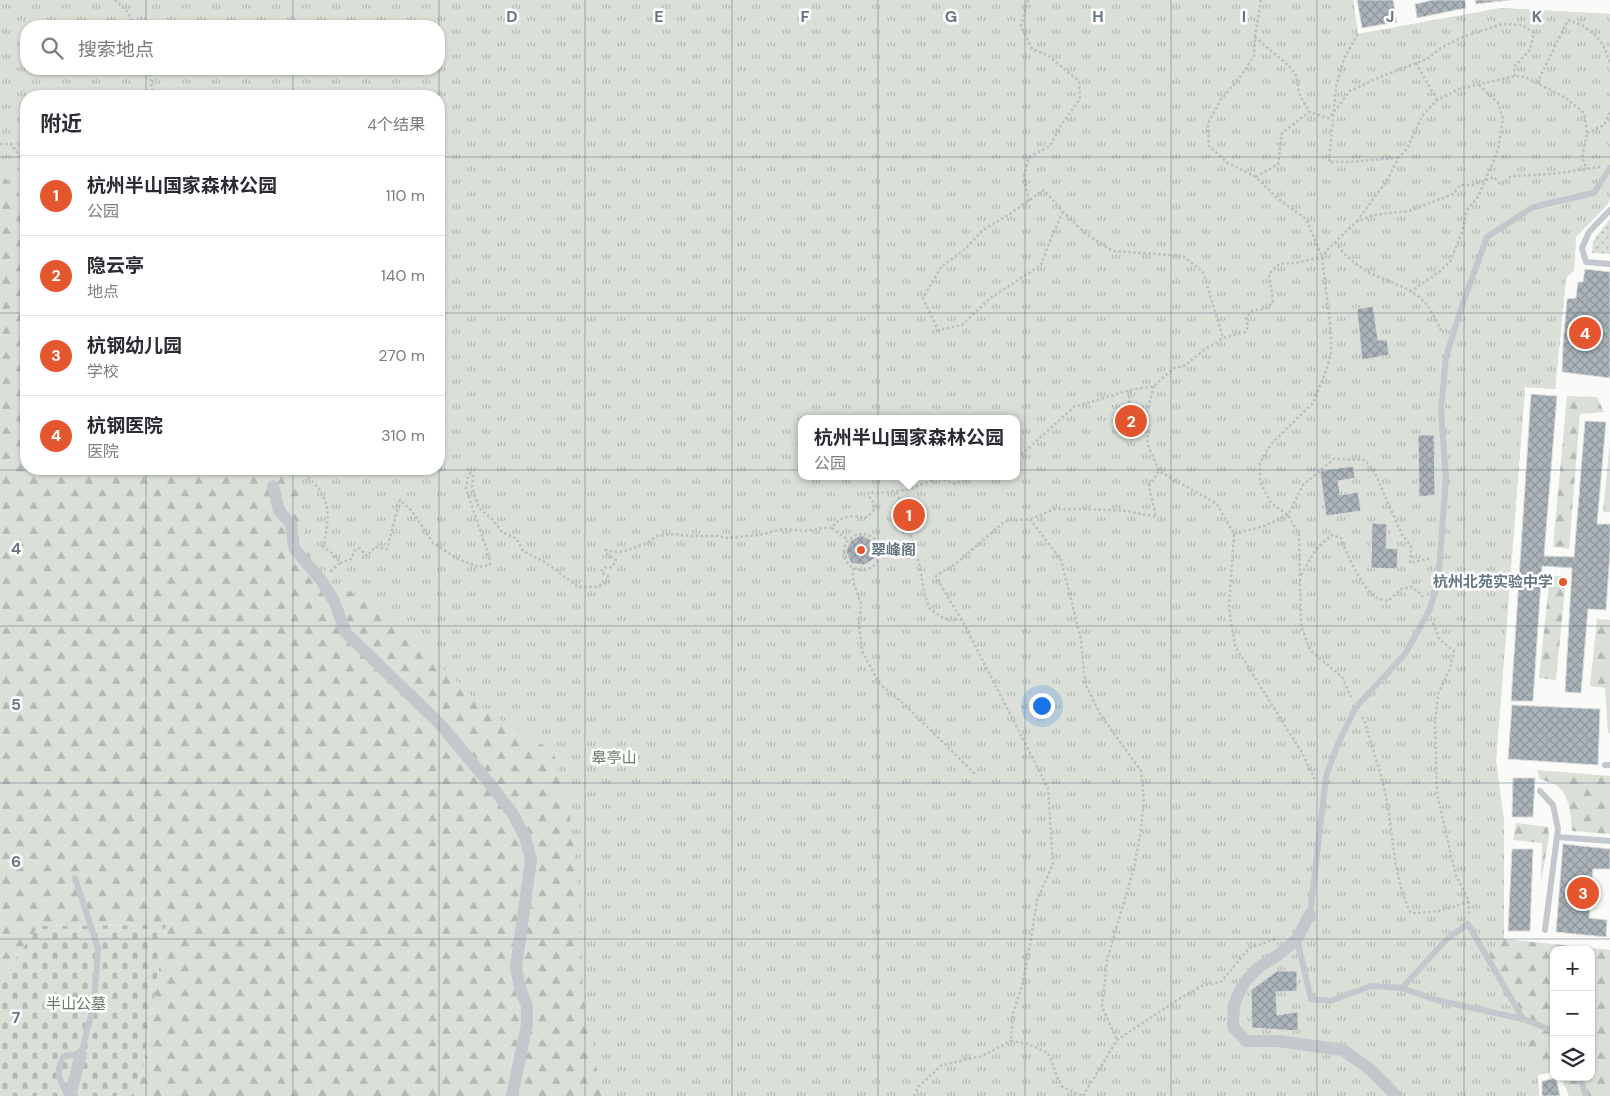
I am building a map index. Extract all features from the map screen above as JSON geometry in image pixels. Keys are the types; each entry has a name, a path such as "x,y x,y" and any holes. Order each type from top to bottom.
{"street":[{"path":"272,486 279,511 292,524 294,548 321,580 334,601 346,633 441,725 513,814 525,838 532,860 516,967 520,988 527,1006 527,1024 512,1096"},
{"path":"1310,914 1297,939 1277,956 1259,967 1244,983 1234,1004 1233,1027 1246,1041 1278,1041 1343,1050 1371,1070 1396,1096"},
{"path":"69,1096 81,1054"}],"lane":[{"path":"1310,914 1326,777 1337,746 1356,707 1405,654 1429,611 1438,583 1446,479 1441,409 1446,358 1464,300 1487,237 1533,207 1594,193 1606,168"},
{"path":"1610,210 1589,232 1582,248 1586,262 1610,264"},
{"path":"1540,791 1553,805 1558,829 1545,930"},
{"path":"1557,836 1610,841"},
{"path":"69,1096 59,1078 59,1064 64,1056 81,1054 94,1004 98,948 75,878"},
{"path":"1402,988 1447,939 1468,924 1523,1019"},
{"path":"1297,939 1311,998 1330,1001 1370,986 1402,988 1436,1000 1523,1019 1550,1029"},
{"path":"1581,1081 1586,1096"}],"path":[{"path":"116,0 127,11 132,20"},
{"path":"1028,0 1021,26 1032,48 1047,54 1079,81 1080,99 1061,125 1050,146 1029,157 1024,176 1030,201"},
{"path":"1261,0 1254,56 1220,101 1208,123 1209,146 1228,163 1256,177 1277,198 1306,219 1322,257 1331,333 1331,355 1313,403 1271,444 1260,463 1260,482 1271,503 1288,514 1299,534 1301,626 1310,650 1342,677 1365,722 1386,793 1391,838 1403,898 1411,913 1447,910 1469,901"},
{"path":"1537,83 1568,20 1578,23 1594,33 1607,51 1610,64"},
{"path":"1255,36 1291,68 1297,77 1299,93 1309,112 1329,118 1350,91 1427,59 1441,48 1463,37 1502,24 1522,25 1534,33 1530,50 1514,67 1515,76"},
{"path":"1358,34 1344,59 1336,87 1329,162 1398,158"},
{"path":"1416,63 1437,100"},
{"path":"150,75 152,90"},
{"path":"1020,454 1074,406 1130,390 1154,386 1174,368 1184,366 1223,338 1245,332 1248,326 1246,318 1252,311 1267,308 1273,302 1270,274 1279,264 1295,263 1322,257 1356,222 1388,179 1398,158 1407,149 1422,116 1437,100 1459,88 1515,76 1525,77 1566,98 1584,113 1586,133 1582,158 1587,169"},
{"path":"1410,292 1450,262 1462,232 1467,210 1478,197 1498,150 1504,119 1498,103 1479,85"},
{"path":"1256,177 1278,164 1282,132 1309,112"},
{"path":"1586,133 1604,125 1610,112"},
{"path":"0,144 11,144 20,158"},
{"path":"1356,222 1372,215 1409,211 1453,194 1460,186 1472,185 1494,177 1502,185 1511,176 1606,168"},
{"path":"1063,212 1041,265 989,299 962,325 938,330 923,298 941,268 964,250 982,230 1030,201 1044,190 1086,234 1113,252 1183,256 1203,272 1223,338"},
{"path":"1335,242 1345,255 1369,272 1402,286 1420,298 1437,320 1449,348"},
{"path":"1154,386 1147,412 1148,445 1159,471 1217,504 1234,534 1229,608 1235,646 1301,751 1323,797"},
{"path":"1128,413 1130,390"},
{"path":"1234,534 1264,526 1288,514 1303,485 1334,459 1365,460 1375,473 1402,535 1410,546 1410,563 1440,556"},
{"path":"1011,1041 1013,1013 1025,970 1037,900 1053,864 1048,788 962,620 936,576 958,562 1005,521 1030,519 1055,509 1087,508 1127,511 1156,517 1149,486 1159,471"},
{"path":"321,580 340,563 351,559 355,550 359,548 366,556 375,547 388,549 400,500 412,511 433,543 458,559 479,567 490,565 489,556 466,489 470,473 473,476 472,487 480,508 502,532 517,538 523,551 545,562 578,587 598,587 609,582 608,576 601,572 603,568 612,567 616,560 606,553 606,550 613,552 624,551 647,543 657,536 673,534 728,538 759,535 783,529 805,531 832,528 848,540"},
{"path":"306,475 326,503 329,521 323,547 332,553 340,563"},
{"path":"832,528 838,520 855,515 865,518 872,513 875,508 868,495 869,492 896,492 934,480"},
{"path":"945,480 956,484 962,480"},
{"path":"896,492 919,563 925,596 930,609 944,619 962,620"},
{"path":"1030,519 1061,560 1081,639 1085,683 1100,714 1141,771 1144,798 1141,830 1134,868 1107,960 1102,1007 1116,1040"},
{"path":"853,568 865,570 871,568 879,558 880,546 868,534 856,534 844,546 845,558 853,568 853,581 861,604 859,624 862,652 879,682 976,775"},
{"path":"1300,577 1316,549 1332,535 1341,538 1346,553 1362,581 1377,598 1388,601 1401,589 1412,587 1421,594 1440,640 1454,650 1450,668 1438,694 1435,723 1437,794 1456,876 1469,901 1468,924"},
{"path":"914,1096 919,1086 942,1065 982,1056 1011,1041 1028,1044 1048,1053 1061,1086 1082,1096 1097,1075 1116,1040 1204,985 1221,982 1249,948 1275,938 1297,939"}],"green space":[{"name":"皋亭山","path":"0,0 1353,0 1358,34 1501,8 1610,14 1610,198 1608,204 1576,237 1574,270 1566,278 1555,389 1525,387 1496,761 1504,822 1504,939 1571,946 1550,946 1550,1073 1538,1075 1539,1096 131,1096 142,1073 166,925 39,926 0,980"},
{"name":"皋亭山","path":"0,0 1353,0 1358,34 1501,8 1610,14 1610,198 1608,204 1576,237 1574,270 1566,278 1555,389 1525,387 1496,761 1504,822 1504,939 1485,955 1520,1027 1538,1075 1539,1096 602,1096 583,998 580,914 569,806 553,751 490,714 373,601 327,583 311,561 295,475 445,475 445,90 20,90 20,197 0,171"},
{"path":"1610,219 1610,254 1592,253 1593,241"},
{"path":"1567,396 1597,397 1604,412 1580,414 1569,549 1553,547"},
{"path":"1610,441 1610,512 1603,512"},
{"path":"1550,575 1566,577 1556,680 1539,678"},
{"path":"1597,619 1610,620 1610,733 1608,733 1605,688 1590,686"},
{"path":"1537,770 1610,776 1610,834 1572,831 1569,806 1564,794 1556,785 1540,779"},
{"path":"1516,823 1548,827 1549,835 1541,884 1542,843 1513,840"},
{"name":"半山公墓","path":"166,925 142,1073 131,1096 0,1096 0,980 39,926"},
{"name":"皋亭山","path":"1595,948 1610,950 1610,1096 1569,1096 1563,1081 1595,1081"}],"building":[{"path":"1357,0 1393,0 1397,22 1362,28"},
{"path":"1433,0 1465,0 1466,8 1417,18 1415,4"},
{"path":"1475,0 1510,0 1476,4"},
{"path":"1585,269 1610,272 1610,378 1562,372 1567,299 1576,298 1578,282 1583,282"},
{"path":"1373,306 1378,340 1387,340 1389,355 1362,360 1357,309"},
{"path":"1531,394 1557,396 1544,556 1574,557 1585,421 1606,422 1597,524 1610,524 1610,553 1606,610 1588,609 1581,693 1565,692 1572,568 1542,566 1533,701 1511,701"},
{"path":"1128,416 1135,417 1134,425 1127,425"},
{"path":"1418,435 1434,435 1435,495 1419,497"},
{"path":"1353,466 1355,478 1338,481 1340,495 1358,492 1361,511 1326,516 1320,471"},
{"path":"1372,523 1387,524 1386,548 1398,549 1397,569 1371,568"},
{"name":"翠峰阁","path":"861,535 871,540 876,550 874,559 864,565 851,563 846,551 851,540"},
{"path":"1512,705 1600,709 1598,765 1508,759"},
{"path":"1513,778 1535,778 1533,817 1512,817"},
{"path":"1563,844 1610,849 1610,869 1593,869 1589,918 1607,920 1606,937 1556,932"},
{"path":"1512,849 1533,849 1530,931 1508,931"},
{"path":"1277,971 1297,971 1297,991 1276,992 1277,1015 1298,1012 1298,1031 1252,1028 1251,990"},
{"path":"1550,1079 1550,1081 1557,1081 1560,1096 1542,1096 1542,1081"}],"place":[{"name":"杭钢医院","path":"1585,333"},
{"name":"隐云亭","path":"1131,421"},
{"name":"杭州半山国家森林公园","path":"909,515"},
{"name":"翠峰阁","path":"861,550"},
{"name":"杭州北苑实验中学","path":"1563,582"},
{"name":"杭钢幼儿园","path":"1583,893"}]}
